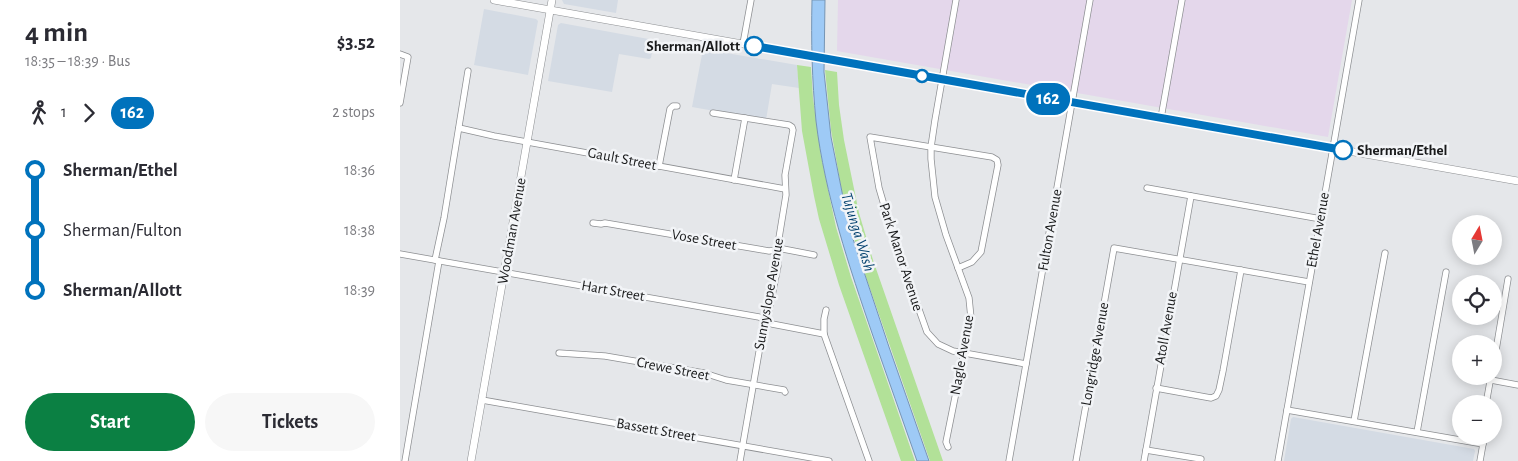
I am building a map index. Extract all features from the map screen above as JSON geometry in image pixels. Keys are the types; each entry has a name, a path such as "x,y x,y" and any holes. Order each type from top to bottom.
{"main road":[{"path":"494,0 1518,181"},
{"name":"Woodman Avenue","path":"471,461 552,0"}],"street":[{"path":"743,44 751,0"},
{"name":"Nagle Avenue","path":"948,447 946,442 971,312 969,298 946,235 935,197 932,180 931,147 956,0"},
{"name":"Fulton Avenue","path":"1009,461 1090,0"},
{"path":"1161,118 1182,0"},
{"name":"Ethel Avenue","path":"1278,461 1359,0"},
{"path":"400,54 408,56 400,103"},
{"path":"404,461 468,71"},
{"path":"659,166 674,106"},
{"path":"713,113 745,118 734,180"},
{"name":"Sunnyslope Avenue","path":"740,461 763,329 769,311 778,266 778,250 786,198 785,175 792,127 780,123 745,118"},
{"name":"Gault Street","path":"459,128 785,189"},
{"name":"Park Manor Avenue","path":"931,147 870,137 880,188 894,239 926,332 944,348 964,353"},
{"path":"931,147 992,157 997,160 981,252 972,262 958,268"},
{"path":"1147,188 1320,219"},
{"name":"Atoll Avenue","path":"1144,461 1191,196"},
{"name":"Vose Street","path":"593,223 605,223 769,251 783,249 814,255"},
{"name":"Longridge Avenue","path":"1076,461 1114,248 1179,259"},
{"path":"1354,421 1385,252"},
{"name":"Hart Street","path":"400,254 759,317 772,324 824,334"},
{"path":"1179,259 1309,282"},
{"path":"1156,388 1211,398 1216,396 1224,371 1241,270"},
{"path":"1418,432 1446,272"},
{"path":"1499,335 1508,279"},
{"path":"826,310 824,334 869,461"},
{"name":"Crewe Street","path":"559,353 605,356 704,373 726,380 784,390 785,392"},
{"path":"964,353 1026,364"},
{"path":"1502,380 1518,384"},
{"name":"Bassett Street","path":"482,400 829,461"},
{"path":"1287,410 1452,438"},
{"path":"1480,461 1483,445"},
{"path":"1146,450 1200,459"}],"shaded area":[{"path":"562,0 618,0 616,13 564,4"},
{"path":"838,0 1352,0 1328,137 837,51"},
{"path":"484,9 536,19 538,21 528,75 474,65"},
{"path":"561,23 654,40 651,58 619,54 612,92 548,81 558,25"},
{"path":"703,49 797,65 799,88 772,84 766,120 692,107"},
{"path":"1293,417 1474,449 1473,461 1284,461 1291,419"}],"green space":[{"path":"797,65 811,67 821,156 836,227 851,277 915,461 901,461 839,285 819,219 802,131"},
{"path":"825,70 837,72 844,140 859,213 873,260 943,461 930,461 860,260 843,198 831,130"}],"water":[{"path":"812,0 825,0 824,72 831,137 849,227 929,461 917,461 855,283 825,176 816,121 812,60"}],"bus line":[{"name":"162","path":"754,46 1343,150"}],"place":[{"name":"Sherman/Allott","path":"754,46"},
{"name":"Sherman/Ethel","path":"1343,150"}],"water label":[{"name":"Tujunga Wash","path":"858,232"}]}
